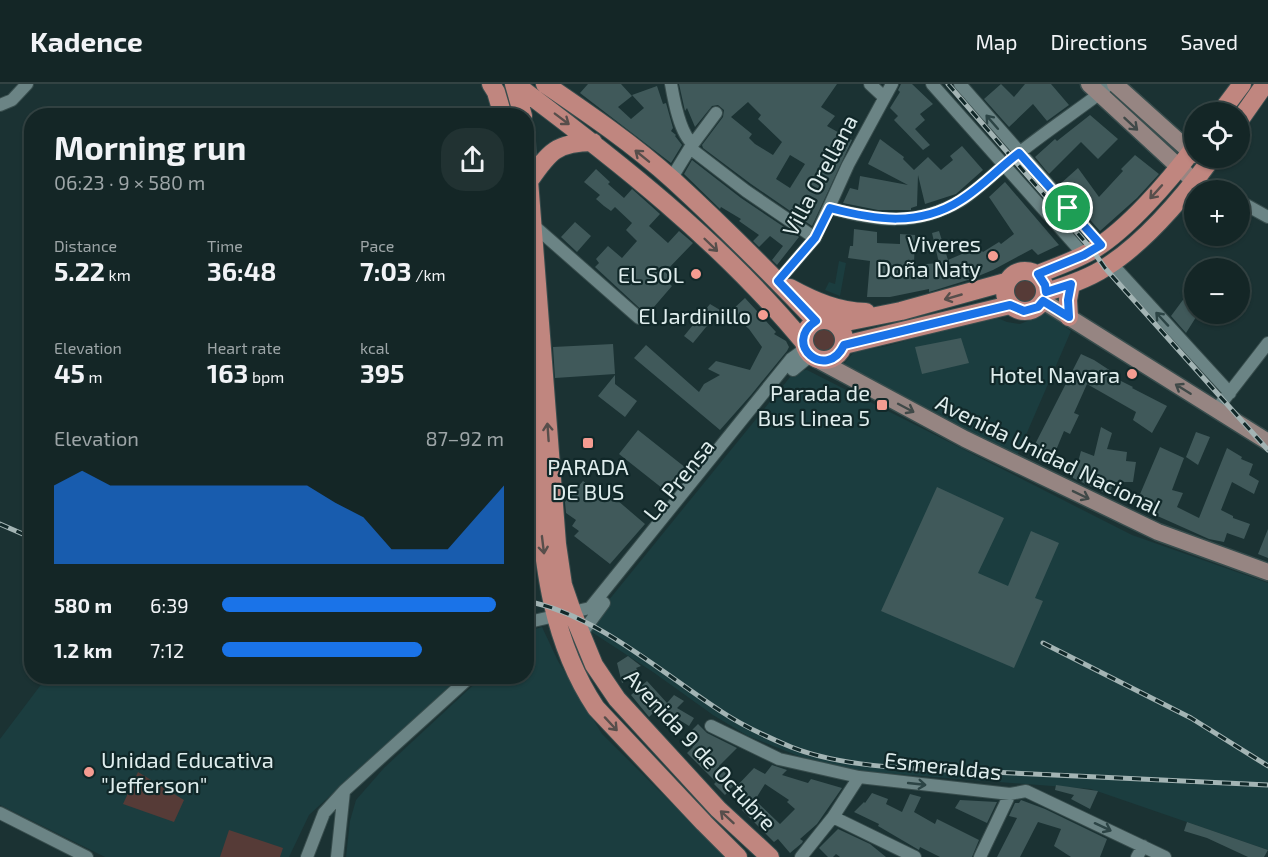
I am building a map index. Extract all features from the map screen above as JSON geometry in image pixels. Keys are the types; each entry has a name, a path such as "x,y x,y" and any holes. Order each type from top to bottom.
{"main road":[{"path":"491,84 501,108"},
{"path":"515,84 521,108"},
{"path":"515,84 659,195 766,298 809,351 826,361 834,358 844,345 842,330 836,324 823,320 816,321 804,332 809,351"},
{"path":"545,84 599,121 671,179 778,281 816,321"},
{"path":"1228,102 1242,84"},
{"path":"1250,106 1266,84"},
{"path":"534,174 546,156 571,142 593,142"},
{"path":"1038,274 1084,255 1101,245 1137,213 1178,168 1184,165"},
{"path":"1044,296 1111,263 1164,217 1184,193"},
{"name":"Avenida 9 de Octubre","path":"534,250 557,544 563,585 562,640 583,688 596,708 738,857"},
{"path":"844,345 1010,305 1024,311 1038,307 1044,296 1045,285 1038,274 1020,271 1012,275 1006,282 1004,290 1010,305"},
{"path":"778,281 805,296 832,307 853,312 901,311"},
{"path":"836,324 901,311 1006,282"},
{"path":"1069,317 1068,300 1071,284"},
{"name":"Avenida 9 de Octubre","path":"534,454 548,585 564,615 582,633 594,665 617,699 718,809 770,857"}],"street":[{"path":"6,103 27,84"},
{"path":"671,84 687,139 692,146 746,191 815,238"},
{"path":"870,84 884,97"},
{"name":"Villa Orellana","path":"778,281 815,238 848,165 892,84"},
{"path":"932,84 1084,255"},
{"path":"960,84 1101,245"},
{"path":"830,208 865,218 911,219 932,214 960,201 1104,87"},
{"path":"1104,87 1184,145"},
{"path":"1104,87 1178,168 1193,180"},
{"path":"671,179 716,113"},
{"path":"1250,207 1268,218"},
{"path":"534,226 639,318"},
{"path":"1111,263 1230,393"},
{"path":"1044,296 1069,317 1268,442"},
{"path":"1216,410 1268,343"},
{"name":"Avenida Unidad Nacional","path":"809,351 965,439 1158,532 1268,572"},
{"name":"La Prensa","path":"534,621 590,608 791,359 809,351"},
{"name":"La Prensa","path":"582,633 809,351"},
{"path":"307,857 324,813 344,791 462,684"},
{"name":"Esmeraldas","path":"711,726 779,759 859,777 1010,794 1026,791 1140,852 1165,857"},
{"path":"801,857 833,817 859,777"},
{"path":"337,857 344,791"},
{"path":"980,857 1010,794"},
{"path":"0,813 87,857"},
{"path":"833,817 915,857"}],"shaded area":[{"path":"839,261 846,263 840,296 825,290 829,282 835,284"},
{"path":"1024,274 1036,279 1041,291 1036,303 1024,308 1012,303 1007,291 1012,279"},
{"path":"1047,313 1071,331 1016,458 841,367 854,352 887,346 993,316 1020,324"},
{"path":"824,323 836,327 840,339 836,351 824,355 812,351 808,339 812,327"},
{"path":"807,370 1132,535 1268,583 1268,850 1091,789 857,771 801,757 748,736 713,715 590,631 591,622 795,371"},
{"path":"542,627 558,661 602,734 726,857 346,857 350,821 356,800 384,768 474,684 534,684 534,629"},
{"path":"41,684 50,686 51,684 452,684 309,815 289,857 105,857 0,805 0,739"},
{"path":"138,772 184,800 174,822 123,804"},
{"path":"229,830 283,848 280,857 220,857"}],"building":[{"path":"588,84 621,84 632,96 618,107 631,119 644,108 632,95 657,86 663,104 666,103 673,128 671,131 682,145 671,163 580,93"},
{"path":"679,84 837,84 821,107 835,116 827,126 852,140 812,226 703,148 702,145 723,117 724,110 718,105 712,106 695,127 687,108 685,111","holes":["748,102 761,115 758,119 782,142 773,155 755,144 749,138 752,134 731,117","790,155 805,164 790,188 776,179"]},
{"path":"901,84 912,84 933,104 920,114 925,120 915,129 930,145 923,150 894,120 898,116 890,108 900,92 898,90"},
{"path":"1001,84 1014,97 1025,84 1051,84 1069,105 1047,121 1033,104 1009,127 984,99"},
{"path":"1090,115 1118,139 1098,159 1081,142 1049,174 1035,157 1055,139 1057,141"},
{"path":"880,139 904,157 903,159 914,170 928,157 941,170 953,160 950,156 962,146 983,170 956,194 925,204 918,175 917,206 911,210 878,210 843,203 850,188 858,190 860,176 908,185 868,164"},
{"path":"1135,155 1159,174 1137,198 1100,231 1059,185 1078,168 1099,197"},
{"path":"692,160 741,198 790,231 786,232 799,237 777,265 772,260 783,246 770,236 759,247 753,241 759,235 739,221 741,219 721,207 720,209 684,174"},
{"path":"596,169 624,198 632,189 660,214 649,226 668,243 679,231 693,243 665,272 669,276 666,281 672,286 647,315 595,267 599,263 596,259 608,246 622,258 637,241 626,230 632,223 615,207 611,211 604,206 596,199 600,195 584,182"},
{"path":"1005,182 1059,245 1038,255 1032,249 993,270 929,292 929,289 890,297 867,297 870,261 848,258 850,246 853,246 854,229 877,232 877,243 900,244 900,234 915,235 914,265 939,263 932,233 939,231 948,260 978,247 983,252 999,242 1001,244 1014,234 989,197"},
{"path":"575,222 591,236 577,252 561,237"},
{"path":"745,298 776,332 774,334 786,341 789,347 720,430 634,358 646,345 699,392 704,384 720,375 708,369 716,361 750,370 762,347 749,329 730,312"},
{"path":"1184,298 1184,324 1192,324 1186,333 1171,316"},
{"path":"710,304 720,310 693,343 684,336"},
{"path":"961,338 969,363 922,374 915,347"},
{"path":"613,344 615,374 555,378 553,347"},
{"path":"1081,354 1120,377 1119,380 1132,388 1167,406 1152,433 1133,420 1136,412 1087,384 1074,413 1079,415 1070,434 1064,431 1054,455 1077,466 1081,451 1094,456 1101,427 1112,433 1107,449 1127,452 1126,461 1136,462 1133,482 1114,482 1109,495 1073,478 1061,470 1062,468 1029,456"},
{"path":"615,375 615,384 637,401 625,417 598,396"},
{"path":"638,430 686,468 667,492 619,454"},
{"path":"1196,432 1210,437 1198,465 1186,457"},
{"path":"1160,447 1184,458 1172,490 1183,493 1177,507 1199,518 1227,448 1242,457 1241,459 1253,464 1249,475 1259,481 1254,494 1232,482 1221,510 1233,518 1250,524 1244,539 1227,533 1224,542 1209,539 1135,506"},
{"path":"583,481 606,499 610,494 645,524 610,564 574,536 579,531 572,526 576,520 566,513 565,502"},
{"path":"937,487 1004,518 978,573 1008,586 1031,531 1059,543 1035,598 1043,601 1014,668 881,611"},
{"path":"1268,529 1268,558 1258,554"},
{"path":"628,656 641,666 636,668 640,673 622,683 617,663"},
{"path":"647,681 667,703 674,695 684,701 677,708 694,718 689,726 670,714 664,720 654,712 649,717 631,695"},
{"path":"698,724 707,733 737,748 719,766 735,784 725,795 714,784 716,782 687,753 693,747 684,738"},
{"path":"772,765 787,770 782,775 808,783 811,779 842,788 817,824 800,839 802,843 790,853 778,839 774,842 742,810 750,803 734,789 754,768 765,774","holes":["765,784 789,800 787,802 795,809 780,824 755,800"]},
{"path":"1056,785 1098,791 1090,809 1071,799 1074,795 1055,790"},
{"path":"872,793 888,799 886,804 902,812 910,794 921,797 914,812 935,824 937,819 979,840 972,857 940,857 920,847 919,850 878,826 879,824 854,812"},
{"path":"960,800 997,802 987,823 955,808"},
{"path":"1021,800 1107,839 1100,857 1071,857 1054,846 1061,829 1038,822 1020,857 997,857 1017,818 1009,816 1015,803"},
{"path":"1187,822 1268,850 1264,857 1248,857 1207,838 1184,831"},
{"path":"838,829 870,844 886,857 840,857 836,854 828,857 819,848"}],"railway":[{"path":"948,84 1093,251 1105,268 1268,450"},
{"path":"0,524 24,534"},
{"path":"534,603 578,618 628,647 738,722 791,747 814,755 863,764 916,769 1268,785"},
{"path":"1043,643 1191,718 1268,766"}],"place":[{"name":"Viveres Doña Naty","path":"993,256"},
{"name":"EL SOL","path":"696,274"},
{"name":"El Jardinillo","path":"763,315"},
{"name":"Hotel Navara","path":"1132,374"},
{"name":"Parada de Bus Linea 5","path":"882,405"},
{"name":"PARADA DE BUS","path":"588,443"},
{"name":"Unidad Educativa \"Jefferson\"","path":"89,772"}],"route":[{"path":"1019,153 1068,208 1101,245 1084,255 1038,274 1045,285 1046,292 1071,284 1068,300 1069,317 1043,301 1038,307 1024,311 1010,305 844,345 834,358 826,361 810,356 803,341 804,332 816,321 778,281 815,238 830,208 865,218 889,220 911,219 932,214 960,201 1019,153"}]}
